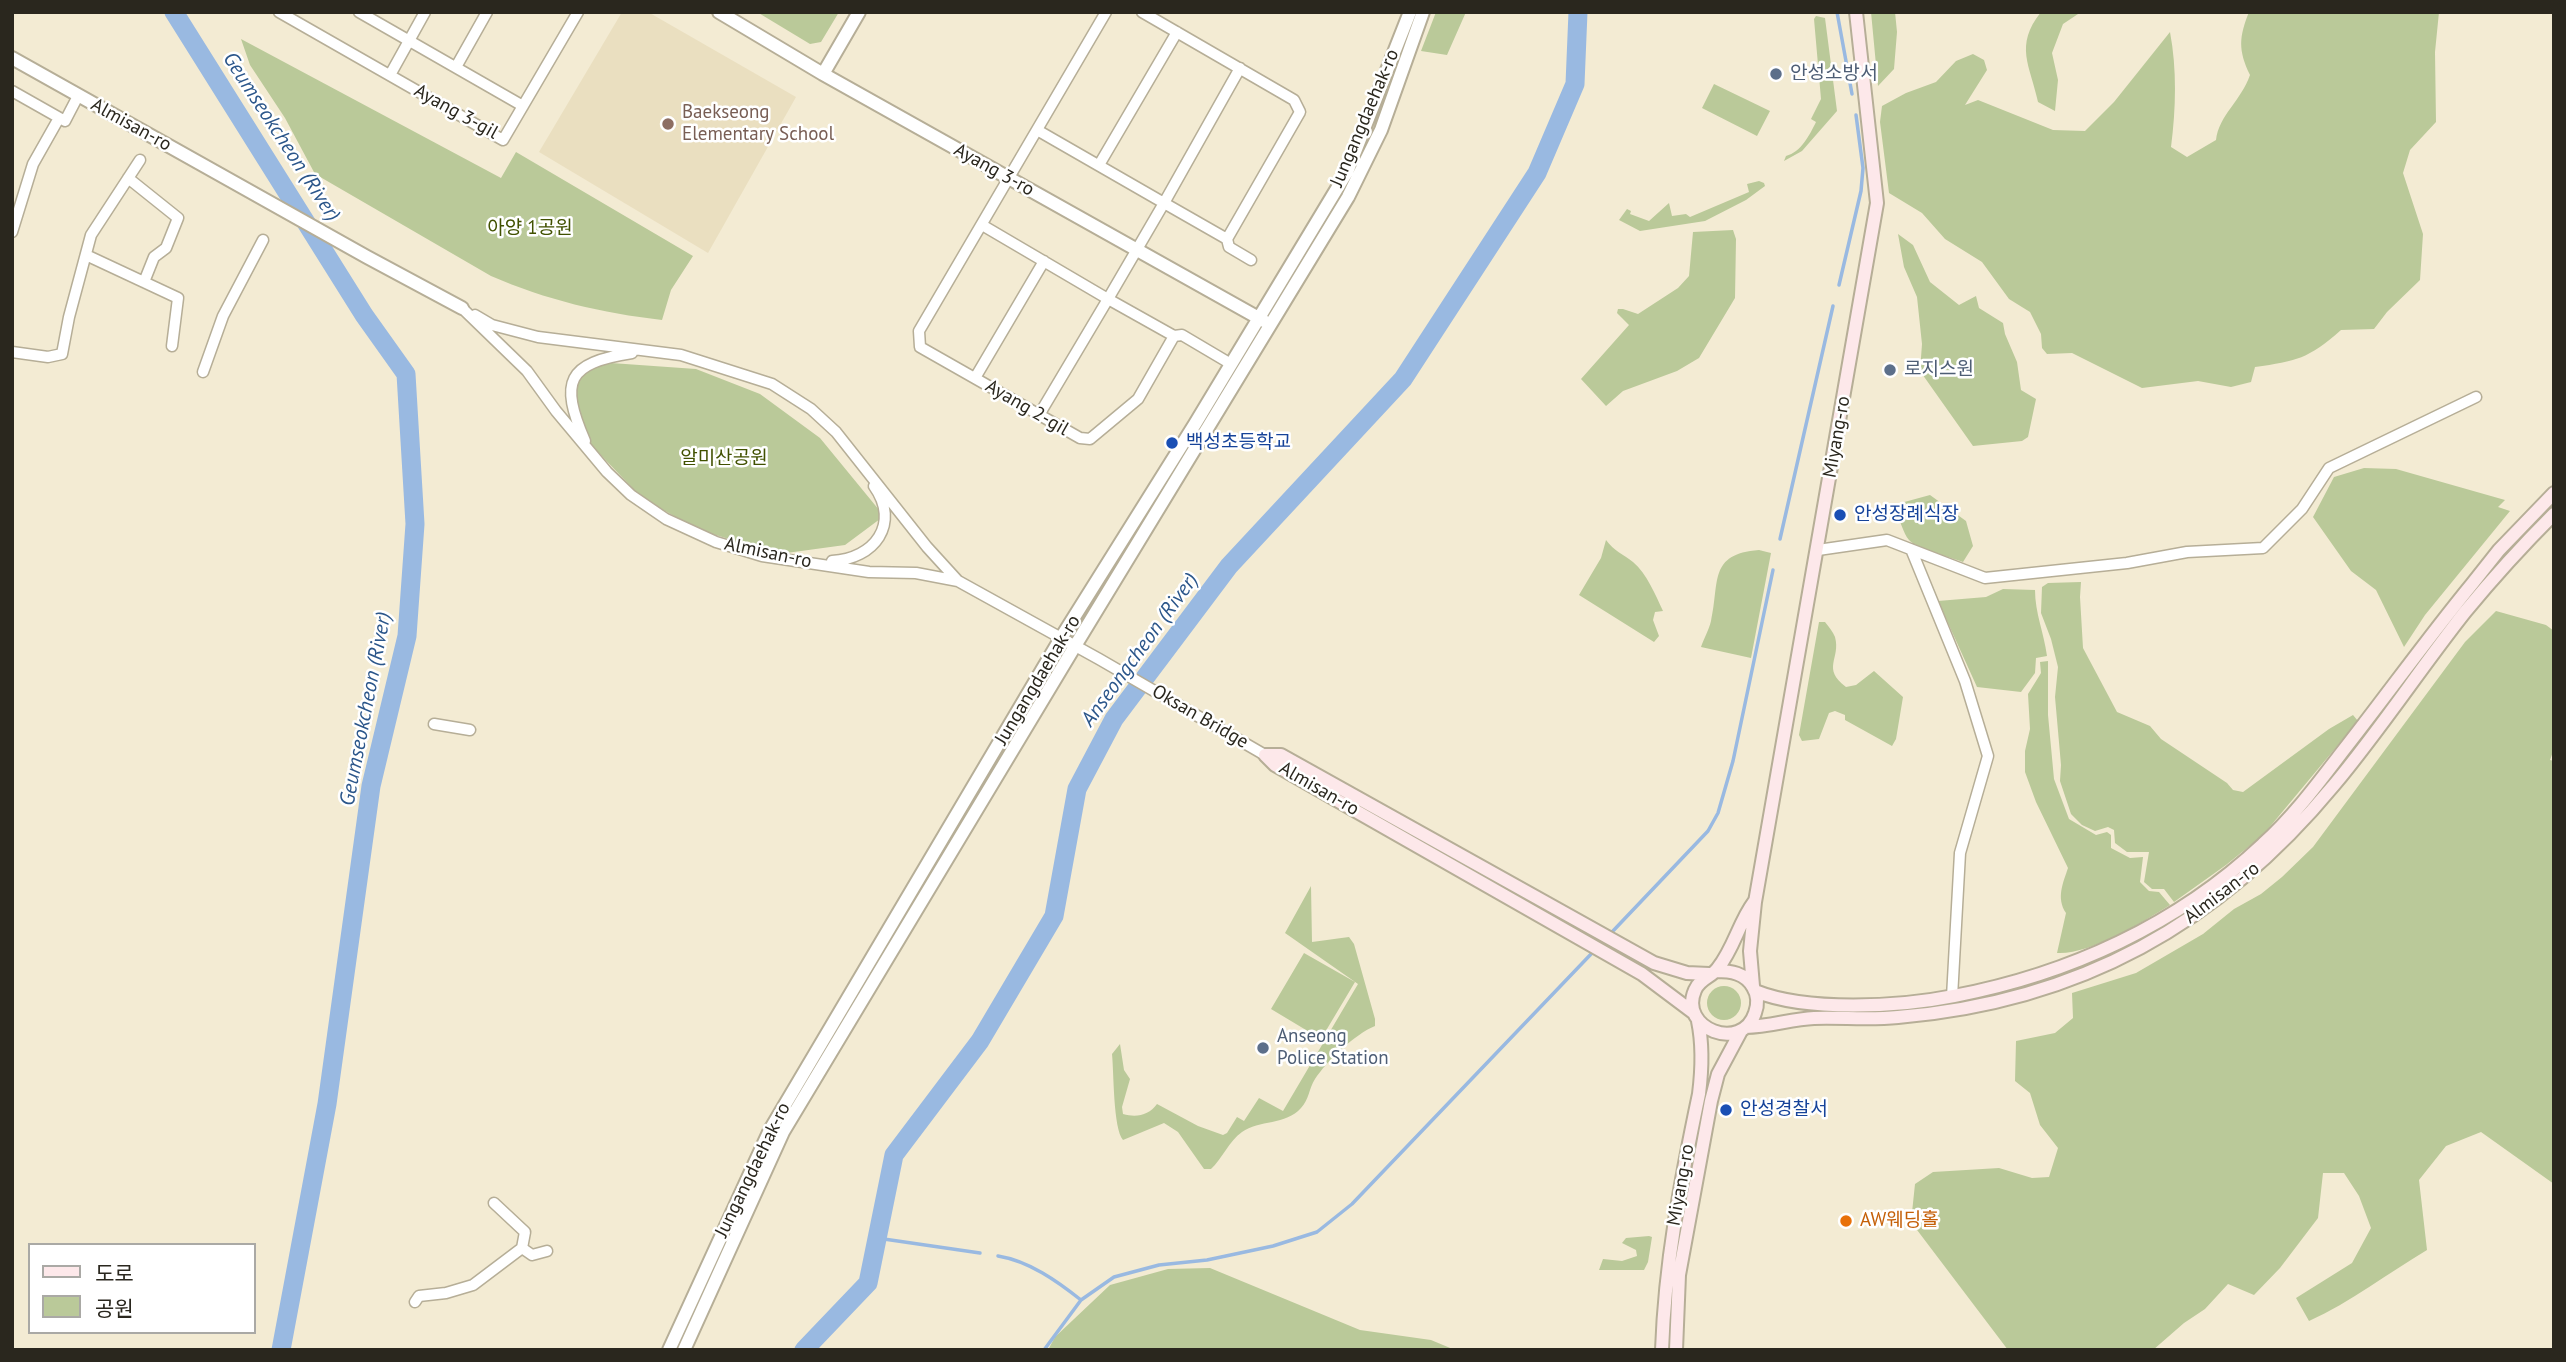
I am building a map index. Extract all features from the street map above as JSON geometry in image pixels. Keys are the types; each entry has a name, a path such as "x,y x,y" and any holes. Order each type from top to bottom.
{"main road":[{"name":"Miyang-ro","path":"1754,989 1750,951 1755,902 1877,203 1856,12"},
{"name":"Almisan-ro","path":"1754,989 1778,1000 1824,1004 1892,1004 1952,997 2053,971 2123,942 2191,901 2263,844 2308,796 2492,559 2554,493"},
{"name":"Almisan-ro","path":"1743,1029 1810,1018 1897,1018 1984,1006 2067,981 2117,961 2162,937 2207,906 2272,854 2304,820 2335,784 2466,612 2554,514"},
{"name":"Almisan-ro","path":"1265,755 1281,755 1654,963 1687,973 1712,973"},
{"name":"Almisan-ro","path":"1265,755 1275,765 1642,974 1696,1017"},
{"name":"Miyang-ro","path":"1712,973 1737,938 1746,913 1755,902"},
{"path":"1730,971 1743,976 1754,989 1757,1004 1754,1017 1743,1029 1726,1035 1710,1031 1696,1017 1693,1002 1695,991 1712,973 1730,971"},
{"name":"Miyang-ro","path":"1662,1350 1664,1297 1672,1239 1699,1094 1701,1059 1696,1017"},
{"name":"Miyang-ro","path":"1676,1350 1679,1275 1711,1101 1718,1074 1743,1029"}],"street":[{"name":"Ayang 3-gil","path":"279,12 503,140 578,12"},
{"path":"359,12 523,106"},
{"path":"390,75 425,12"},
{"path":"456,67 487,12"},
{"name":"Ayang 3-ro","path":"719,12 823,74 1264,322"},
{"path":"823,74 859,12"},
{"name":"Ayang 2-gil","path":"1106,12 919,331 920,346 1080,438 1090,439 1138,399 1174,336"},
{"path":"1142,12 1294,100 1300,112 1227,239 1229,247 1251,260"},
{"name":"Jungangdaehak-ro","path":"684,1350 783,1132 1074,646 1264,322 1347,172 1410,12"},
{"name":"Jungangdaehak-ro","path":"668,1350 770,1130 1061,638 1231,364 1264,322 1348,197 1381,130 1423,12"},
{"path":"1099,165 1177,32"},
{"name":"Almisan-ro","path":"12,58 492,325 538,337 681,355 772,384 811,409 849,448 958,582"},
{"path":"1039,415 1240,68"},
{"path":"12,91 62,120"},
{"path":"12,232 33,164 78,96"},
{"path":"1037,130 1227,239"},
{"path":"12,352 48,357 62,354 91,235 140,160"},
{"path":"128,178 178,218 166,248 154,257 144,282"},
{"path":"982,225 1174,336 1182,335 1231,364"},
{"path":"203,372 223,316 263,240"},
{"path":"86,255 178,298 172,346"},
{"path":"975,378 1044,261"},
{"name":"Almisan-ro","path":"462,308 527,371 589,451 631,495 666,519 716,542 762,556 869,572 916,573 958,582 1099,659"},
{"path":"589,451 573,409 570,396 572,381 581,369 603,358 646,351"},
{"path":"1818,550 1887,540 1985,578 2127,564 2187,552 2263,548 2302,509 2329,468 2476,397"},
{"path":"790,559 851,560 869,550 883,534 884,516 879,493 849,448"},
{"path":"1911,549 1965,681 1988,756 1960,853 1952,997"},
{"name":"Oksan Bridge","path":"1099,659 1265,755"},
{"path":"435,724 470,730"},
{"path":"415,1302 419,1296 446,1293 473,1285 522,1248 525,1232 494,1203"},
{"path":"522,1248 532,1255 547,1251"}],"shaded area":[{"name":"Baekseong Elementary School","path":"622,12 648,12 796,97 708,253 539,152"}],"green space":[{"path":"757,12 839,12 821,42 810,44"},
{"path":"1436,12 1466,12 1447,55 1421,51"},
{"path":"1871,12 1895,12 1897,32 1894,69 1878,86"},
{"path":"2041,12 2081,12 2063,24 2052,53 2058,80 2055,111 2038,102 2026,56 2028,35"},
{"path":"2249,12 2439,12 2435,52 2436,122 2410,150 2403,173 2423,234 2420,280 2387,312 2374,329 2341,330 2320,347 2301,357 2255,367 2251,382 2231,387 2198,381 2142,388 2072,353 2047,354 2042,348 2041,334 2030,312 2009,299 1982,262 1945,239 1922,213 1889,193 1880,122 1882,106 1906,93 1936,82 1956,61 1973,54 1984,60 1987,70 1965,105 1978,100 2053,130 2085,131 2114,102 2170,32 2175,89 2171,147 2187,157 2216,140 2221,123 2250,75 2241,44"},
{"path":"1816,16 1825,18 1837,111 1802,151 1784,161 1786,156 1804,143 1816,122 1811,119 1821,99 1814,19"},
{"name":"아양 1공원","path":"241,39 501,178 516,152 693,256 671,290 662,320 575,304 532,292 491,276 315,174 285,118 250,65"},
{"path":"1714,84 1770,111 1757,136 1702,108"},
{"path":"1759,181 1765,186 1746,200 1705,221 1640,231 1619,220 1627,209 1631,211 1630,214 1649,221 1669,203 1672,216 1686,214 1690,217 1749,192 1747,184"},
{"path":"1733,230 1736,239 1735,298 1699,358 1677,371 1623,391 1606,406 1581,379 1629,325 1617,313 1618,309 1638,314 1678,288 1689,276 1693,232"},
{"path":"1898,234 1913,245 1930,282 1959,305 1976,296 1979,308 2003,323 2017,362 2021,390 2036,399 2028,437 2022,441 1973,446 1920,371 1922,344 1917,297 1904,267"},
{"name":"알미산공원","path":"597,362 696,369 760,394 820,438 884,516 845,545 779,554 699,530 642,498 571,424 573,385"},
{"path":"2364,468 2396,469 2505,500 2498,507 2510,511 2425,615 2404,647 2376,590 2351,571 2313,517 2334,477"},
{"path":"1930,495 1966,521 1973,546 1963,562 1919,547 1905,534 1896,514 1897,504"},
{"path":"1606,540 1638,567 1657,598 1663,611 1655,612 1653,620 1659,636 1654,642 1579,595 1601,558"},
{"path":"1759,550 1771,553 1751,658 1701,647 1710,624 1719,572 1731,557"},
{"path":"2081,582 2083,648 2117,712 2150,726 2161,739 2227,783 2233,790 2243,792 2329,729 2353,715 2358,721 2263,835 2174,902 2164,889 2152,889 2144,882 2149,852 2127,852 2115,843 2114,830 2108,827 2095,831 2082,825 2071,814 2060,781 2055,697 2058,667 2041,613 2042,587 2048,583"},
{"path":"2003,589 2035,590 2036,607 2046,648 2047,656 2036,658 2035,673 2021,692 1977,687 1938,601 1986,597"},
{"path":"2496,611 2546,625 2554,631 2554,749 2550,760 2554,761 2554,1184 2481,1132 2446,1146 2419,1180 2427,1250 2355,1296 2309,1321 2296,1298 2352,1263 2371,1228 2359,1196 2344,1173 2323,1173 2318,1218 2280,1268 2254,1295 2228,1284 2205,1309 2153,1350 2008,1350 1911,1222 1915,1184 1933,1172 1999,1168 2032,1178 2049,1177 2058,1148 2040,1125 2030,1093 2015,1081 2016,1041 2055,1033 2073,1018 2072,993 2136,973 2203,934 2234,909 2261,894 2282,877 2313,847 2465,642"},
{"path":"1819,622 1825,622 1835,637 1833,669 1846,687 1856,685 1874,671 1903,697 1896,739 1892,746 1845,720 1845,715 1835,711 1829,713 1819,739 1802,741 1799,735"},
{"path":"2048,661 2048,715 2054,779 2069,819 2096,835 2107,832 2111,835 2111,848 2130,858 2143,857 2140,882 2149,891 2159,892 2170,905 2100,943 2084,949 2057,953 2066,913 2061,896 2068,868 2036,802 2025,772 2025,751 2030,729 2028,694 2041,673 2040,662"},
{"path":"1311,886 1312,942 1349,937 1354,944 1375,1026 1350,1042 1327,1064 1313,1083 1304,1105 1295,1113 1242,1132 1211,1169 1204,1169 1178,1132 1164,1123 1123,1140 1117,1124 1112,1054 1120,1044 1124,1070 1130,1079 1122,1107 1123,1114 1142,1115 1157,1104 1198,1126 1223,1135 1237,1117 1244,1121 1259,1098 1283,1111 1358,984 1285,933"},
{"path":"1304,953 1355,982 1321,1039 1271,1009"},
{"path":"1724,986 1736,991 1741,1003 1736,1015 1724,1020 1712,1015 1707,1003 1712,991"},
{"path":"1652,1237 1644,1270 1599,1270 1603,1259 1622,1261 1637,1256 1636,1250 1622,1243 1626,1238"},
{"path":"1210,1268 1360,1330 1431,1340 1455,1350 1048,1350 1055,1337 1110,1285 1168,1269"}],"waterway":[{"name":"Geumseokcheon (River)","path":"174,12 364,315 406,374 415,524 407,636 371,786 327,1104 281,1350"},
{"name":"Anseongcheon (River)","path":"804,1350 868,1283 894,1155 980,1041 1054,916 1077,789 1114,719 1229,566 1403,379 1537,173 1575,84 1578,12"},
{"path":"1837,12 1852,94"},
{"path":"1839,285 1861,191 1863,168 1856,115"},
{"path":"1780,539 1833,306"},
{"path":"1612,932 1708,831 1718,813 1733,761 1773,570"},
{"path":"1044,1350 1081,1300 1114,1277 1159,1265 1207,1260 1273,1246 1317,1232 1352,1204 1593,952"},
{"path":"877,1238 980,1253"},
{"path":"998,1256 1032,1267 1081,1300"}],"place":[{"name":"안성소방서","path":"1776,74"},
{"name":"Baekseong Elementary School","path":"668,124"},
{"name":"로지스원","path":"1890,370"},
{"name":"백성초등학교","path":"1172,443"},
{"name":"안성장례식장","path":"1840,515"},
{"name":"Anseong Police Station","path":"1263,1048"},
{"name":"안성경찰서","path":"1726,1110"},
{"name":"AW웨딩홀","path":"1846,1221"}]}
